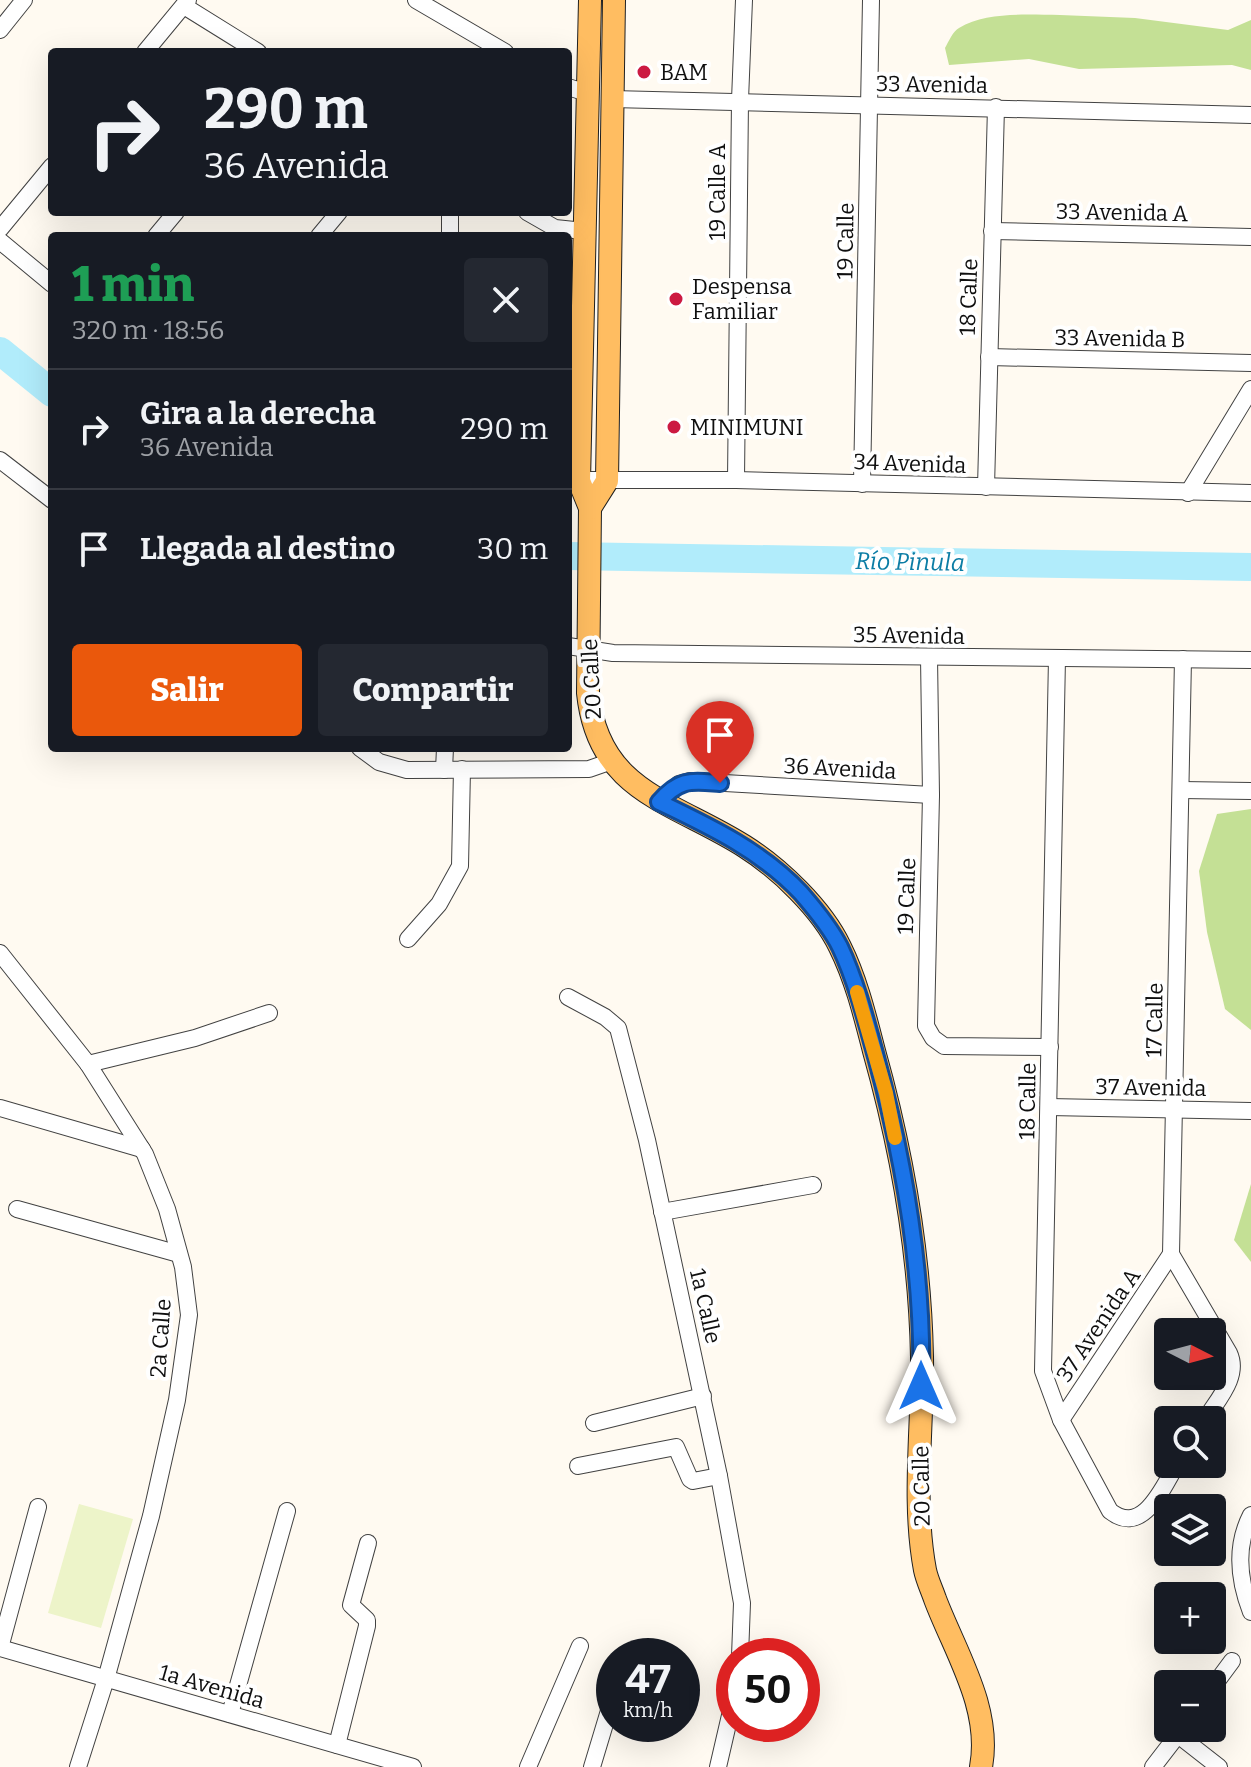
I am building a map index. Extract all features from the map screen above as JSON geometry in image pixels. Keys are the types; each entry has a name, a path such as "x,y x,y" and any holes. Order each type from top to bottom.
{"main road":[{"name":"20 Calle","path":"590,0 578,90 584,231 573,480 590,518 589,585 578,648 591,721 601,745 628,779 659,802 744,847 777,871 802,894 839,945 862,1008 886,1093 908,1199 920,1286 920,1524 925,1572 967,1670 979,1715 983,1756 981,1767"},
{"path":"590,518 607,481 614,0"},
{"path":"578,90 600,99 610,154"}],"street":[{"path":"0,30 24,0"},
{"path":"416,0 498,48"},
{"name":"19 Calle A","path":"736,480 744,0"},
{"name":"19 Calle","path":"862,484 871,0"},
{"path":"148,48 186,3 252,48"},
{"name":"33 Avenida","path":"612,99 1251,115"},
{"name":"18 Calle","path":"986,487 996,107"},
{"path":"0,229 48,171"},
{"path":"159,232 173,216"},
{"path":"322,232 336,216"},
{"path":"534,216 555,228 584,231"},
{"name":"33 Avenida A","path":"992,231 1251,237"},
{"path":"0,241 48,281"},
{"name":"33 Avenida B","path":"989,357 1251,363"},
{"path":"1188,493 1251,389"},
{"path":"0,460 48,497"},
{"name":"34 Avenida","path":"573,480 736,480 1251,493"},
{"name":"35 Avenida","path":"578,648 613,653 1251,660"},
{"name":"19 Calle","path":"929,657 931,795 925,1019 933,1038 944,1046 1050,1047"},
{"name":"18 Calle","path":"1057,658 1043,1371 1061,1420 1110,1511 1126,1519 1138,1517 1148,1510 1168,1478"},
{"name":"17 Calle","path":"1171,1254 1183,659"},
{"path":"365,752 379,762 407,770 589,769 612,761"},
{"path":"444,770 445,752"},
{"path":"408,939 439,904 460,866 462,769"},
{"name":"36 Avenida","path":"659,802 679,784 690,781 931,795"},
{"path":"1181,790 1251,791"},
{"name":"2a Calle","path":"0,953 88,1064 142,1149 167,1209 179,1254 189,1315 177,1400 151,1516 78,1767"},
{"name":"1a Calle","path":"568,997 605,1017 618,1028 647,1140 703,1396 742,1603 741,1638"},
{"path":"88,1064 195,1038 269,1013"},
{"name":"37 Avenida","path":"1049,1107 1251,1111"},
{"path":"0,1108 142,1149"},
{"path":"662,1212 813,1185"},
{"path":"17,1209 179,1254"},
{"path":"1171,1254 1233,1365 1231,1378 1214,1406"},
{"name":"37 Avenida A","path":"1061,1420 1171,1254"},
{"path":"594,1423 703,1396"},
{"path":"578,1466 676,1447 690,1479 719,1476"},
{"path":"0,1648 38,1507"},
{"path":"230,1714 287,1511"},
{"path":"1251,1515 1240,1570 1251,1612"},
{"path":"337,1745 367,1626 367,1620 351,1605 368,1543"},
{"path":"528,1767 580,1646"},
{"name":"1a Avenida","path":"0,1648 413,1767"},
{"path":"1225,1670 1232,1661"},
{"path":"592,1767 600,1742"},
{"path":"718,1767 724,1742"},
{"path":"1153,1767 1172,1742"},
{"path":"1192,1742 1219,1767"}],"green space":[{"path":"1008,15 1135,18 1228,30 1251,20 1251,70 1232,65 1079,69 1029,59 949,65 945,48 955,31 970,23"},
{"path":"1251,809 1251,1030 1225,1009 1207,932 1199,871 1217,814"},
{"path":"1251,1184 1251,1262 1234,1240"},
{"path":"79,1504 133,1519 101,1628 48,1613"}],"waterway":[{"name":"Río Pinula","path":"0,351 48,390"},
{"name":"Río Pinula","path":"572,556 1251,567"}],"slow traffic":[{"path":"857,992 886,1093 895,1138"}],"place":[{"name":"BAM","path":"644,72"},
{"name":"Despensa Familiar","path":"676,299"},
{"name":"MINIMUNI","path":"674,427"}],"route":[{"path":"720,783 690,781 679,784 659,802 744,847 777,871 802,894 839,945 862,1008 886,1093 908,1199 920,1286 921,1386"}]}
